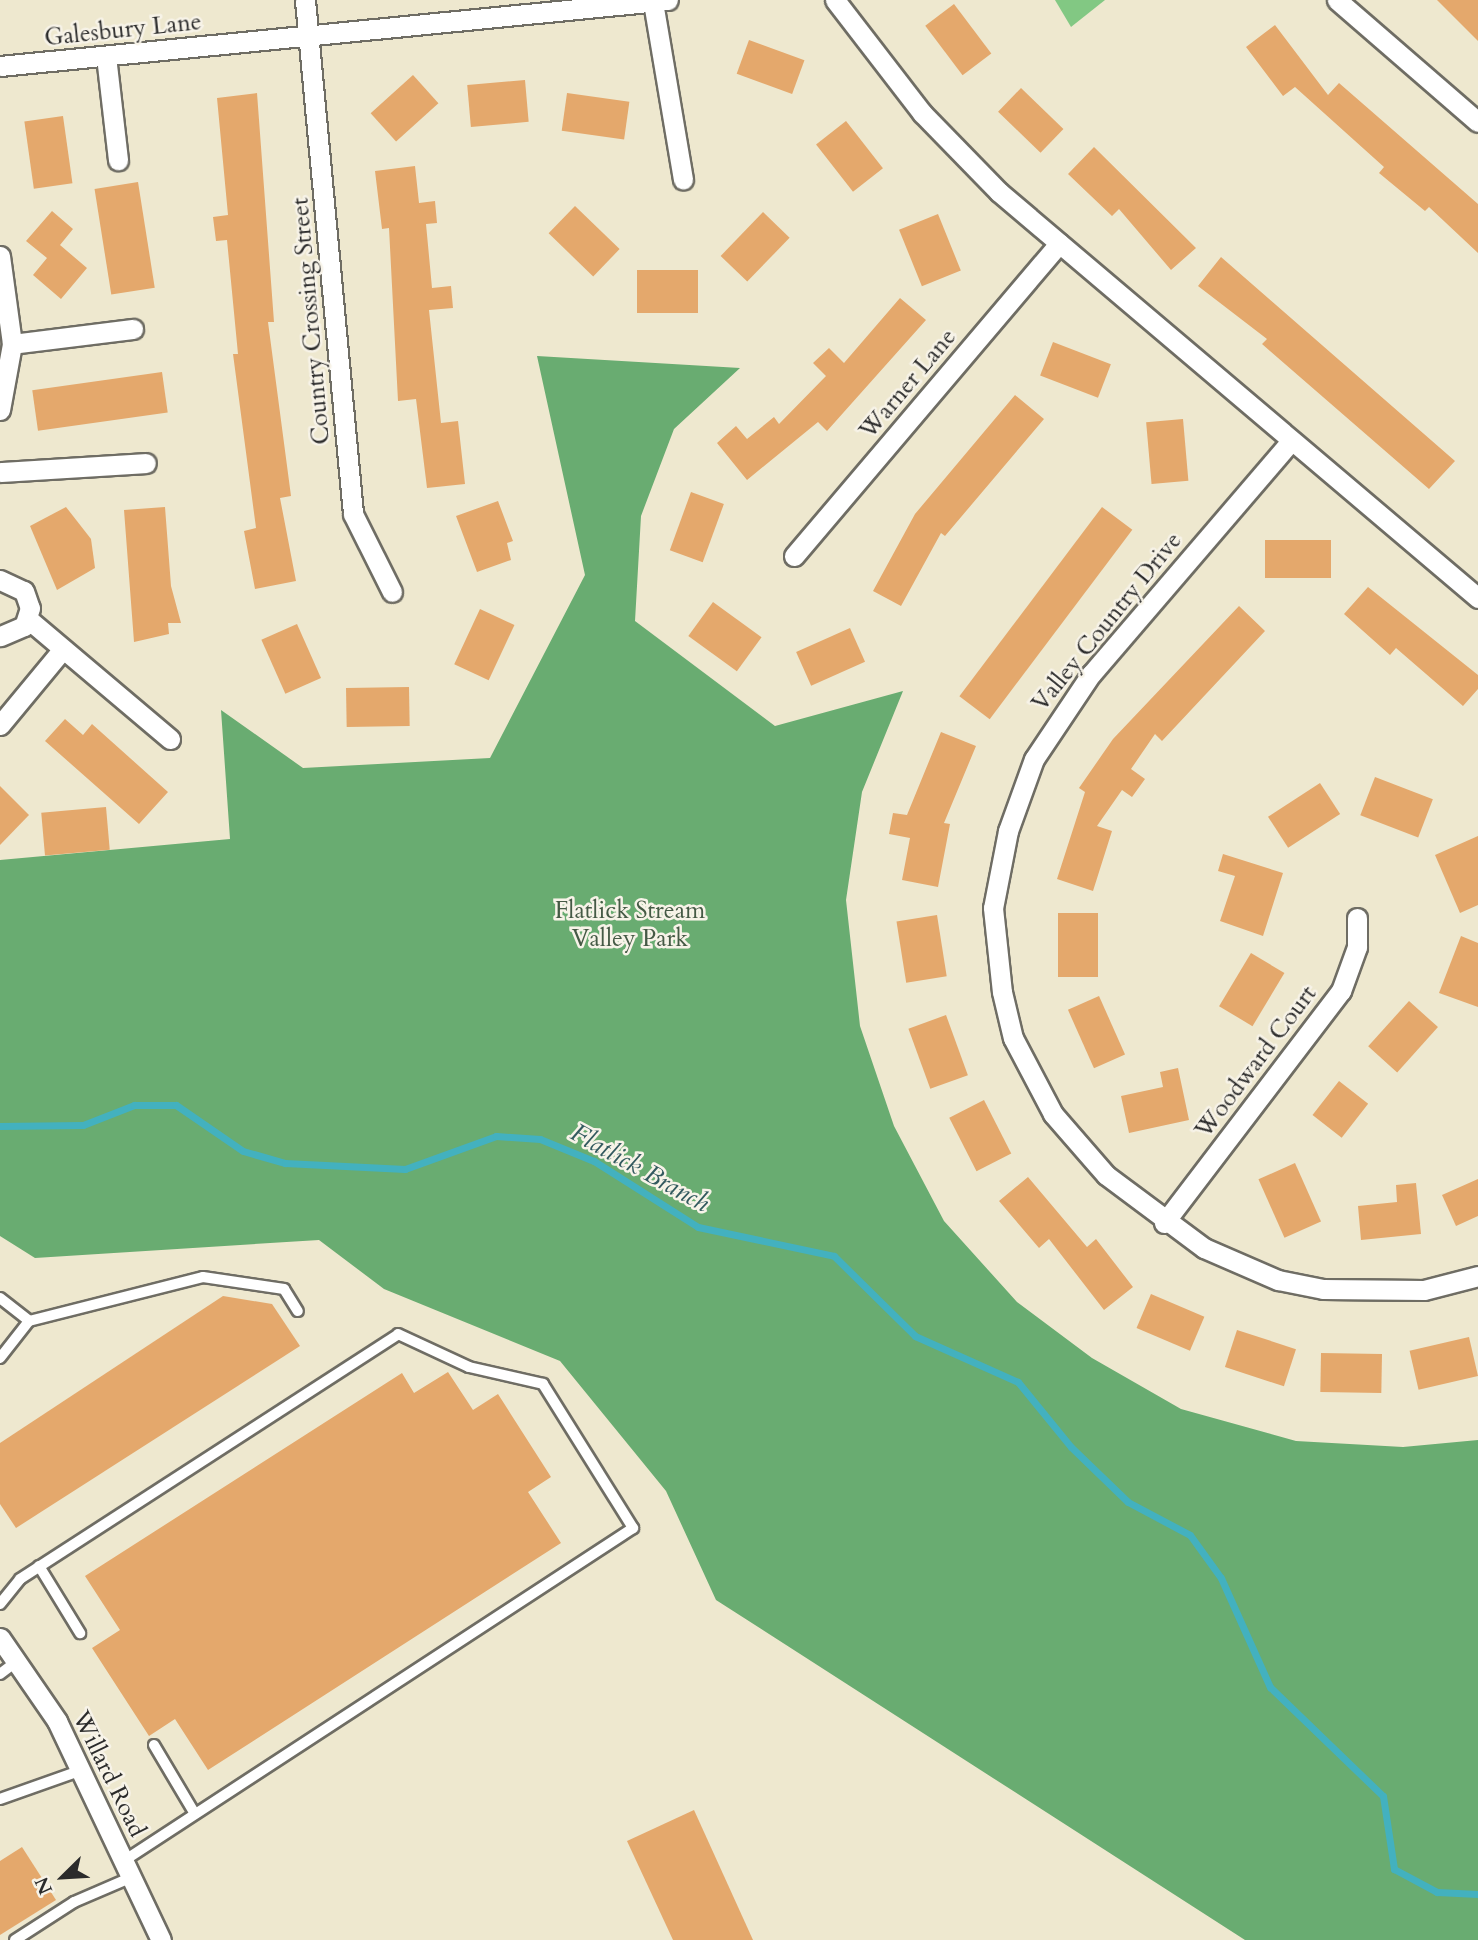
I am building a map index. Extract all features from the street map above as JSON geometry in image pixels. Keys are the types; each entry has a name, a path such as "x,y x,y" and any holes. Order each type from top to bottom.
{"street":[{"name":"Country Crossing Street","path":"305,0 354,514 368,555 392,592"},
{"path":"835,0 960,155 1059,243 1478,598"},
{"path":"1337,0 1478,122"},
{"name":"Galesbury Lane","path":"0,66 308,36 585,5 660,1"},
{"path":"660,1 683,179"},
{"path":"106,56 118,160"},
{"name":"Warner Lane","path":"794,556 1059,243"},
{"path":"0,264 12,344 0,410"},
{"path":"12,344 133,329"},
{"name":"Valley Country Drive","path":"1291,441 1059,715 1023,782 999,868 996,954 1013,1038 1029,1071 1075,1141 1164,1223 1235,1264 1323,1289 1424,1290 1478,1276"},
{"path":"0,472 146,463"},
{"path":"0,580 24,590 28,619 170,739"},
{"path":"0,636 17,632 28,619"},
{"path":"0,725 62,650"},
{"name":"Woodward Court","path":"1164,1223 1341,990 1357,947 1357,918"},
{"name":"Willard Road","path":"0,1638 17,1661 82,1770 161,1940"}],"lane":[{"path":"0,1358 29,1321 202,1277 284,1289 298,1311"},
{"path":"0,1298 29,1321"},
{"path":"0,1604 39,1566 398,1334 469,1367 542,1384 633,1528 195,1814 129,1869 15,1940"},
{"path":"39,1566 80,1633"},
{"path":"0,1674 17,1661"},
{"path":"154,1745 195,1814"},
{"path":"0,1799 82,1770"}],"green space":[{"path":"1055,0 1105,0 1071,27"},
{"name":"Flatlick Stream Valley Park","path":"537,356 740,368 674,429 641,516 635,621 775,726 903,691 862,792 846,900 860,1026 894,1126 944,1221 1017,1302 1092,1358 1181,1409 1296,1441 1403,1447 1478,1440 1478,1940 1245,1940 716,1600 666,1491 560,1361 384,1289 319,1240 35,1258 0,1236 0,860 230,839 221,710 303,768 490,758 585,575"}],"building":[{"path":"1437,0 1478,0 1478,41"},
{"path":"954,4 991,54 963,75 925,26"},
{"path":"1275,25 1328,95 1339,83 1478,204 1478,253 1429,207 1425,211 1379,173 1384,167 1295,87 1283,96 1246,47"},
{"path":"749,40 804,60 792,94 737,74"},
{"path":"413,75 438,103 396,141 371,113"},
{"path":"525,80 529,122 471,127 467,85"},
{"path":"1021,88 1063,129 1041,153 998,112"},
{"path":"257,93 274,322 268,322 291,496 280,498 296,581 255,589 244,531 256,528 233,354 238,354 227,240 216,241 213,217 228,215 217,98"},
{"path":"567,93 629,102 624,139 562,131"},
{"path":"63,116 72,183 34,189 24,121"},
{"path":"846,121 883,168 853,192 816,144"},
{"path":"1094,147 1196,248 1171,270 1119,209 1112,216 1068,174"},
{"path":"415,166 419,203 435,201 437,223 426,224 432,288 451,286 453,308 429,310 441,423 458,421 465,484 427,488 416,399 398,401 389,228 382,229 375,171"},
{"path":"138,182 155,288 111,295 95,189"},
{"path":"575,206 620,249 593,276 549,233"},
{"path":"52,211 73,229 60,245 87,268 61,299 33,275 47,258 26,241"},
{"path":"763,212 790,238 747,282 721,256"},
{"path":"938,214 961,271 922,286 899,230"},
{"path":"1221,257 1455,461 1429,489 1262,344 1267,339 1198,286"},
{"path":"637,270 698,270 698,313 637,313"},
{"path":"900,298 926,320 827,431 818,422 747,480 717,443 736,426 747,439 774,417 779,424 826,376 813,363 829,348 844,363"},
{"path":"1053,342 1111,364 1098,398 1040,376"},
{"path":"162,372 168,413 38,431 32,390"},
{"path":"1015,395 1044,419 945,536 941,533 901,606 873,591 915,514"},
{"path":"1183,419 1188,481 1152,484 1146,422"},
{"path":"691,492 724,504 703,562 670,550"},
{"path":"498,501 513,541 507,543 511,560 477,572 456,516"},
{"path":"66,507 91,539 95,568 57,590 30,526"},
{"path":"165,507 171,586 181,623 168,623 169,634 134,642 124,510"},
{"path":"1102,507 1132,530 990,719 959,696"},
{"path":"1265,540 1331,540 1331,578 1265,578"},
{"path":"1368,587 1478,675 1478,689 1463,706 1396,648 1390,655 1344,614"},
{"path":"713,602 762,637 737,671 688,636"},
{"path":"1239,606 1265,631 1162,741 1155,734 1131,769 1145,779 1132,797 1122,790 1097,826 1112,831 1093,891 1057,879 1085,792 1079,788 1113,739"},
{"path":"480,609 514,625 489,680 454,664"},
{"path":"297,624 321,678 285,694 261,640"},
{"path":"850,628 865,662 811,686 796,652"},
{"path":"409,687 410,726 347,727 346,688"},
{"path":"65,719 83,735 92,724 168,792 139,824 45,741"},
{"path":"941,732 976,746 944,823 950,824 938,887 902,880 910,838 889,834 893,813 907,815"},
{"path":"1375,777 1433,799 1418,837 1360,815"},
{"path":"1320,783 1340,814 1288,848 1268,817"},
{"path":"0,786 29,815 0,845"},
{"path":"106,807 110,850 45,856 41,813"},
{"path":"1478,836 1478,905 1460,913 1435,855"},
{"path":"1223,854 1283,873 1263,936 1220,921 1235,876 1218,871"},
{"path":"1058,913 1098,913 1098,977 1058,977"},
{"path":"937,915 947,976 906,983 897,921"},
{"path":"1461,936 1478,943 1478,1007 1439,993"},
{"path":"1251,953 1284,973 1252,1026 1219,1006"},
{"path":"1099,996 1125,1054 1094,1068 1068,1010"},
{"path":"1409,1001 1438,1027 1397,1072 1368,1046"},
{"path":"946,1015 968,1075 930,1089 908,1029"},
{"path":"1178,1068 1189,1120 1129,1133 1121,1096 1163,1087 1160,1072"},
{"path":"1339,1081 1368,1104 1342,1138 1313,1115"},
{"path":"984,1100 1011,1153 976,1171 949,1118"},
{"path":"1295,1163 1321,1221 1284,1238 1258,1179"},
{"path":"1028,1177 1087,1247 1096,1239 1133,1287 1104,1310 1049,1239 1039,1248 999,1201"},
{"path":"1478,1179 1478,1216 1456,1226 1442,1195"},
{"path":"1416,1183 1421,1234 1361,1240 1358,1206 1397,1202 1396,1185"},
{"path":"1151,1294 1204,1317 1190,1351 1137,1328"},
{"path":"223,1296 272,1304 300,1346 16,1528 0,1504 0,1443"},
{"path":"1237,1330 1296,1349 1284,1386 1225,1367"},
{"path":"1469,1337 1478,1376 1419,1390 1410,1351"},
{"path":"1321,1353 1382,1354 1381,1393 1320,1392"},
{"path":"448,1372 473,1410 498,1394 551,1477 528,1492 561,1543 208,1770 175,1719 149,1736 92,1648 120,1630 85,1576 402,1373 414,1393"},
{"path":"694,1810 753,1940 673,1940 627,1841"},
{"path":"22,1847 56,1900 0,1935 0,1861"}],"waterway":[{"name":"Flatlick Branch","path":"0,1126 83,1125 134,1105 176,1105 243,1151 285,1163 405,1169 496,1136 540,1139 594,1161 698,1227 834,1256 915,1336 1018,1382 1071,1447 1128,1502 1190,1535 1221,1578 1270,1687 1383,1796 1394,1869 1437,1892 1478,1894"}]}
